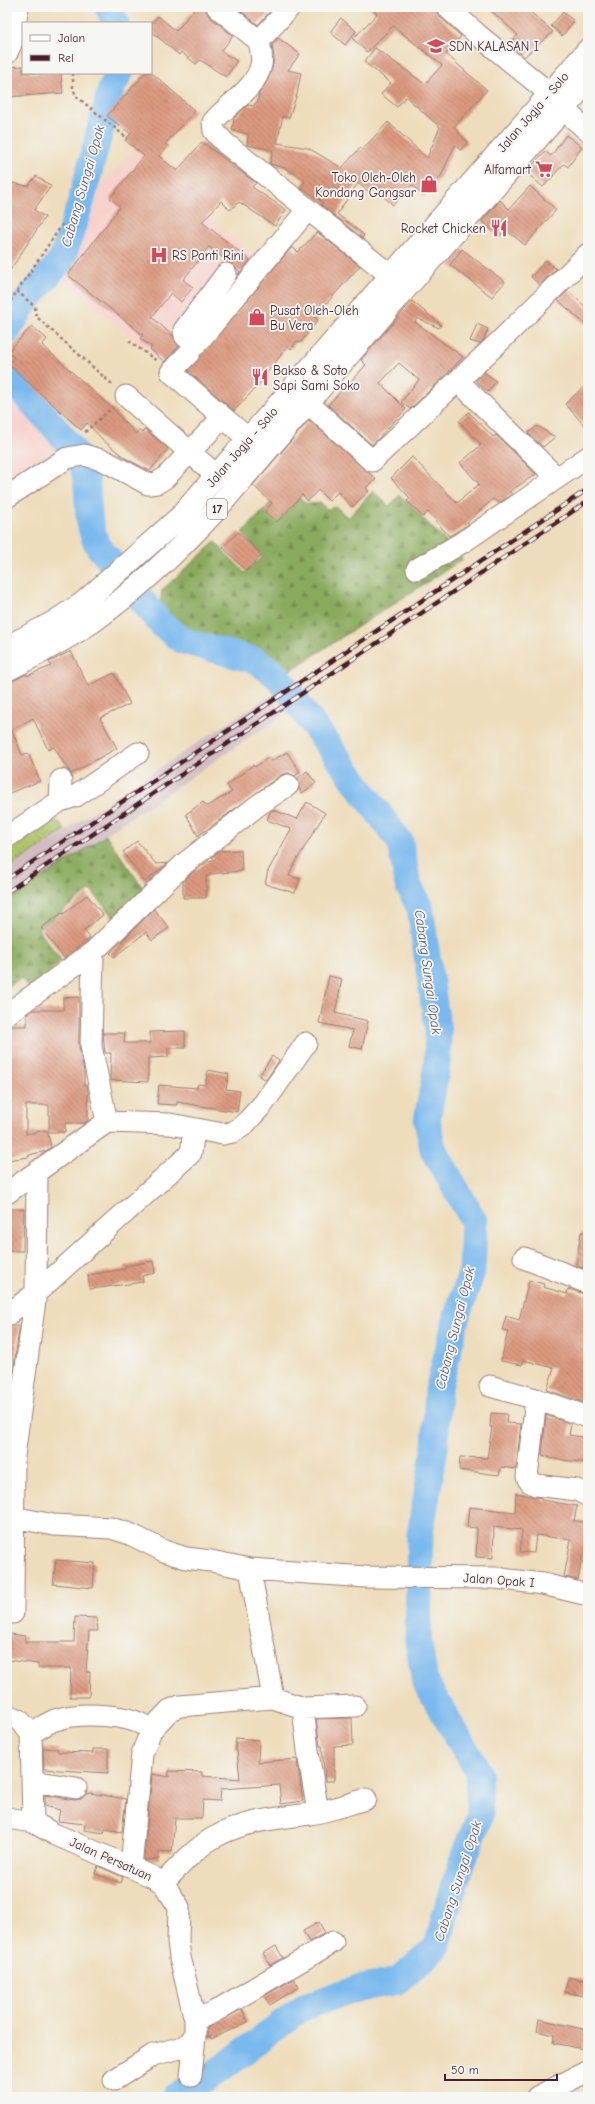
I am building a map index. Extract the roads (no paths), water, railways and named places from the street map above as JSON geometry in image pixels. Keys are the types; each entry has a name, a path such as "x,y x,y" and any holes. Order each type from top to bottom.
{"highway":[{"name":"Jalan Jogja - Solo","path":"7,670 66,639 107,598 150,546 193,504 217,476 257,446 308,403 556,101 588,50"},
{"name":"Jalan Jogja - Solo","path":"7,647 65,615 107,598 166,561 215,511 257,446 390,275 556,101 588,81"}],"street":[{"path":"7,53 12,42 18,7"},
{"path":"216,7 259,40 261,61 257,76 240,96 218,116 213,122 213,127 225,143 390,275"},
{"path":"259,40 290,7"},
{"path":"447,7 476,34 556,101 588,131"},
{"path":"257,446 171,372 195,346 308,208"},
{"path":"308,403 372,462 458,381 588,254"},
{"path":"195,346 185,336 184,330 226,274"},
{"path":"458,381 556,477"},
{"path":"126,396 189,453 217,476"},
{"path":"7,497 76,456 105,461 148,484 157,483 165,478 223,417"},
{"path":"417,569 463,542 556,477 588,457"},
{"path":"7,837 60,802 76,796 138,753"},
{"path":"60,802 61,780"},
{"path":"7,1014 93,952 184,864 257,806 288,785"},
{"path":"93,952 91,1046 107,1122"},
{"path":"7,1193 107,1122 170,1124 194,1130 223,1134 233,1132 243,1126 264,1103 306,1043"},
{"path":"7,1315 36,1293 190,1153 194,1130"},
{"path":"13,1613 11,1516 14,1456 36,1293 37,1172"},
{"path":"524,1258 588,1283"},
{"path":"490,1386 536,1399 588,1417"},
{"path":"536,1399 527,1477 530,1482 536,1484 577,1490 588,1496"},
{"name":"Jalan Opak I","path":"11,1516 54,1525 111,1528 130,1534 164,1551 186,1558 212,1560 250,1569 312,1574 522,1580 588,1595"},
{"path":"250,1569 273,1698"},
{"path":"131,1867 142,1754 151,1730 175,1706 273,1698 304,1708 355,1706"},
{"path":"304,1708 309,1759 318,1812"},
{"path":"7,1715 18,1719 31,1733 33,1822"},
{"path":"31,1733 55,1720 69,1716 112,1716 133,1721 151,1730"},
{"path":"33,1781 76,1788"},
{"path":"163,1883 200,1848 214,1837 232,1828 251,1823 318,1812 366,1799"},
{"name":"Jalan Persatuan","path":"7,1818 33,1822 54,1834 131,1867 163,1883 180,1907 178,1942 195,2028 191,2076"},
{"path":"114,2080 153,2055 186,2046 195,2028 214,2012 333,1942"},
{"path":"537,2097 588,2071"}],"waterway":[{"name":"Cabang Sungai Opak","path":"108,7 116,22"},
{"name":"Cabang Sungai Opak","path":"7,332 24,304 62,259 81,202 111,89 119,74"},
{"name":"Cabang Sungai Opak","path":"7,375 61,435 79,459 84,469 89,517 98,546 162,625 183,641 257,661 278,677 400,842 408,885 420,908 438,1032 437,1065 427,1120 433,1149 474,1221 472,1271 456,1319 438,1391 435,1447 420,1534 418,1639 425,1682 478,1771 480,1815 451,1894 437,1947 398,1981 348,1991 302,2008 211,2076 175,2097"}],"railway":[{"path":"7,879 588,489"},
{"path":"7,892 588,501"}],"place":[{"name":"SDN KALASAN I","path":"436,46"},
{"name":"Alfamart","path":"544,169"},
{"name":"Toko Oleh-Oleh Kondang Gangsar","path":"429,184"},
{"name":"Rocket Chicken","path":"499,228"},
{"name":"RS Panti Rini","path":"159,255"},
{"name":"Pusat Oleh-Oleh Bu Vera","path":"257,317"},
{"name":"Bakso & Soto Sapi Sami Soko","path":"260,377"}]}
